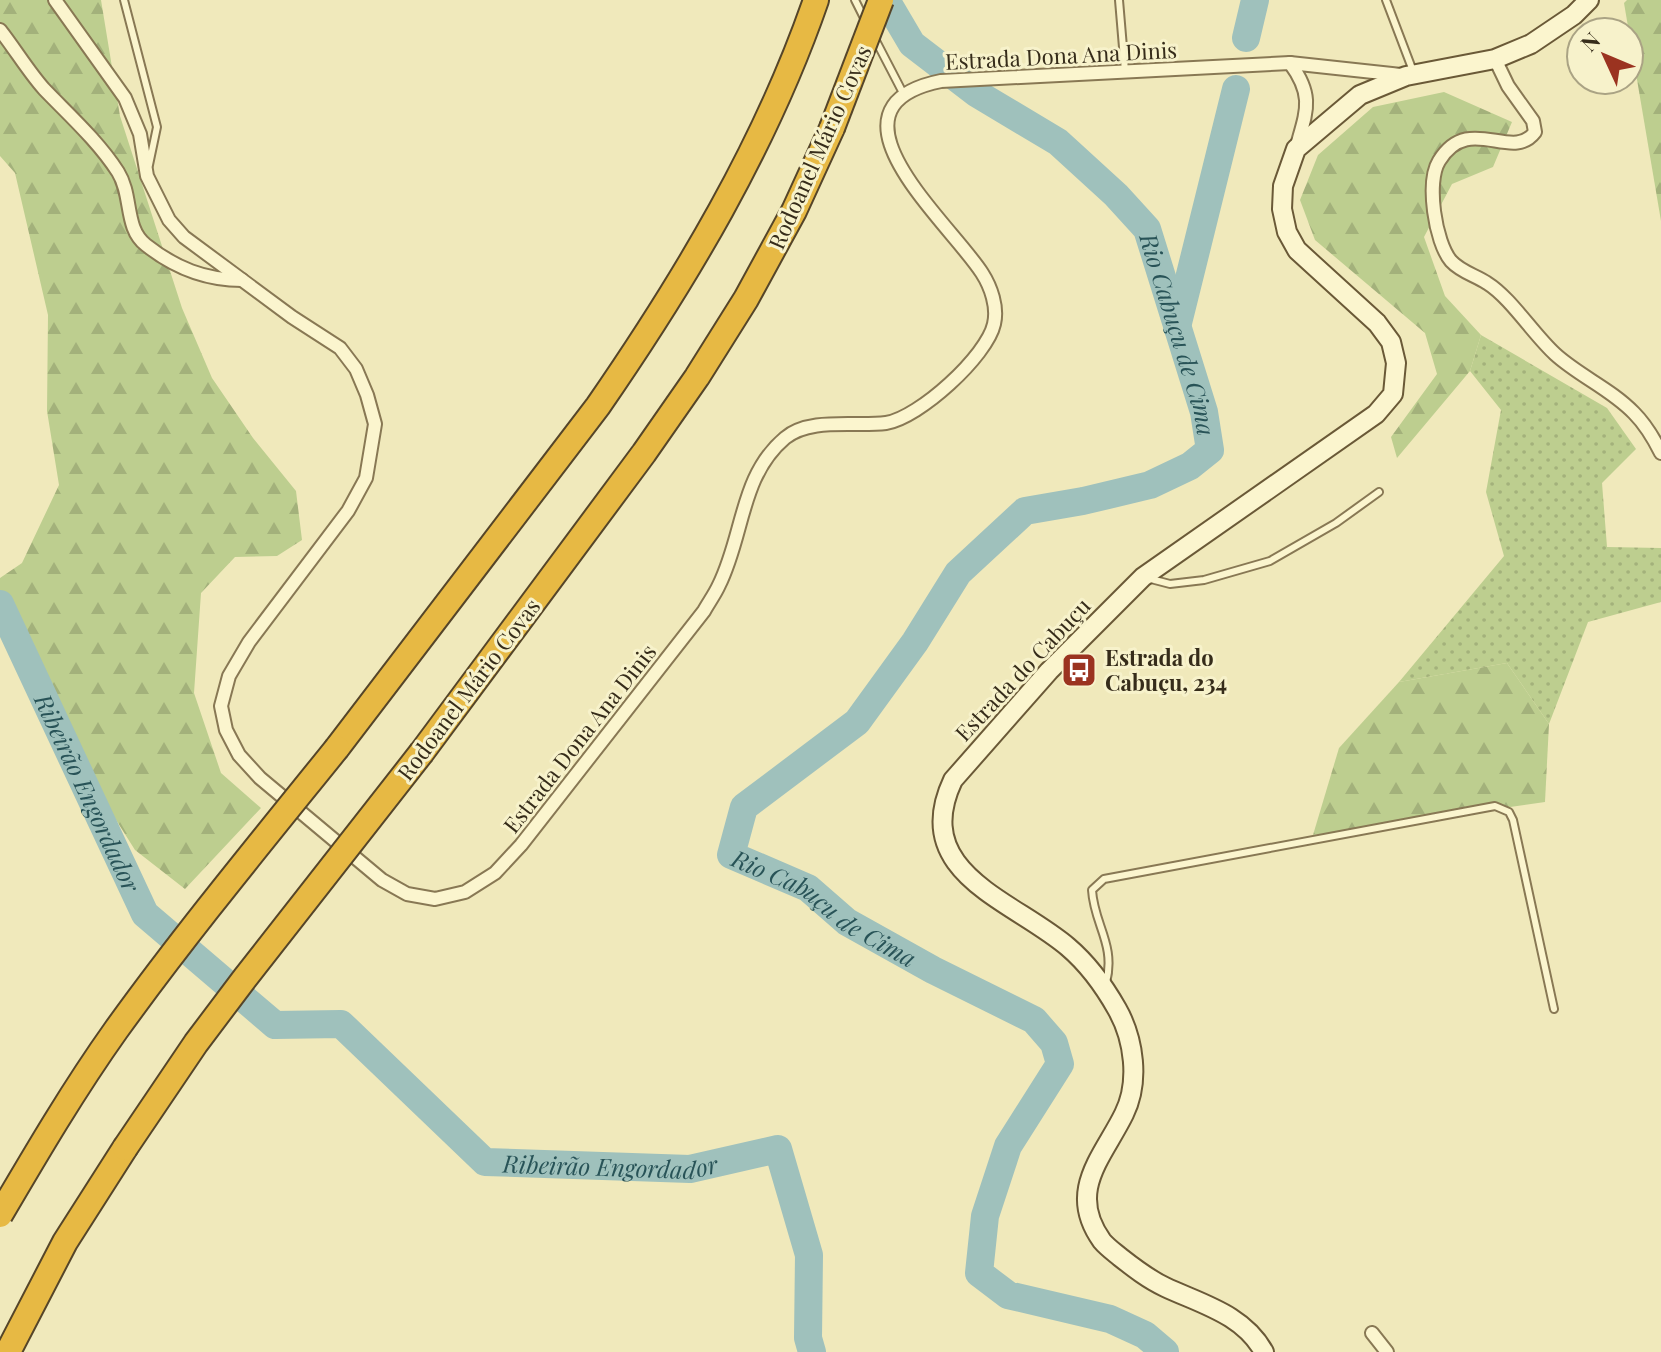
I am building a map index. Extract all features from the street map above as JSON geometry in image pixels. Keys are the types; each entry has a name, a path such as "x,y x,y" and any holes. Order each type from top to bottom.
{"highway":[{"path":"0,1215 52,1127 115,1033 191,930 337,748 598,406 635,352 725,203 768,118 816,0"},
{"name":"Rodoanel Mário Covas","path":"8,1352 65,1242 212,1022 422,752 697,377 746,299 794,211 832,128 881,0"}],"main road":[{"path":"1296,149 1360,95 1410,75 1495,59 1531,44 1574,15 1589,0"},
{"name":"Estrada do Cabuçu","path":"1264,1352 1238,1323 1215,1308 1140,1274 1103,1243 1091,1220 1088,1196 1092,1168 1126,1111 1134,1073 1130,1045 1119,1012 1085,964 1066,945 976,885 945,843 941,823 943,800 953,780 1049,671 1143,577 1376,414 1393,394 1396,363 1391,342 1377,323 1297,250 1287,232 1282,209 1283,186 1296,149"}],"street":[{"name":"Estrada Dona Ana Dinis","path":"55,0 125,98 140,134 147,176 169,220 184,237 340,348 356,369 367,395 375,424 366,478 348,511 249,642 229,676 221,706 226,730 239,755 260,778 382,880 407,894 435,899 465,892 495,873 521,845 704,611 720,584 746,495 762,462 787,436 808,428 889,422 946,388 986,346 995,322 994,299 983,273 903,172 892,153 887,131 892,109 903,93 917,85 979,78 1290,63 1410,75"},
{"path":"0,30 42,86 81,126 119,173 130,201 132,229 144,244 187,270 214,280 242,280"},
{"path":"1495,59 1508,86 1533,121 1535,132 1528,141 1515,144 1486,137 1460,140 1447,150 1437,164 1431,192 1441,240 1449,258 1462,271 1489,284 1558,357 1634,413 1661,453"},
{"path":"1290,63 1305,86 1307,99 1296,149"},
{"path":"1372,1333 1387,1352"}],"lane":[{"path":"124,0 157,127 147,176"},
{"path":"855,0 903,93"},
{"path":"1119,0 1125,71"},
{"path":"1386,0 1410,75"},
{"path":"1143,577 1170,584 1204,580 1270,561 1336,523 1379,492"},
{"path":"1104,989 1111,962 1109,945 1092,890 1104,879 1495,806 1509,812 1513,820 1554,1009"}],"green space":[{"path":"0,0 101,0 120,116 182,308 212,378 253,438 296,491 302,540 277,556 235,557 201,593 194,693 221,773 261,808 185,889 135,850 0,636 0,578 22,563 59,485 47,411 48,315 15,173 0,156"},
{"path":"1627,0 1661,0 1661,221 1640,96 1645,96 1645,16 1626,16 1624,3"},
{"path":"1444,92 1512,122 1493,167 1452,184 1424,237 1445,296 1481,335 1470,371 1397,458 1391,437 1437,374 1425,333 1315,240 1300,200 1318,155 1373,107"},
{"path":"1481,335 1607,408 1636,449 1602,483 1607,547 1661,548 1661,602 1588,622 1549,724 1507,663 1399,682 1504,556 1486,492 1501,410 1470,371"},
{"path":"1507,663 1549,724 1545,802 1313,835 1339,748 1399,682"}],"waterway":[{"name":"Rio Cabuçu de Cima","path":"886,0 912,44 976,93 1058,142 1116,195 1147,229 1204,412 1210,450 1190,466 1150,485 1025,511 958,573 915,642 857,722 744,807 731,855 808,888 847,922 933,970 1034,1020 1054,1043 1060,1064 1008,1146 985,1216 979,1273 1008,1295 1110,1319 1145,1335 1165,1352"},
{"path":"1246,38 1255,0"},
{"path":"1177,327 1236,89"},
{"name":"Ribeirão Engordador","path":"0,604 145,914 275,1025 341,1024 485,1162 690,1169 778,1149 809,1255 808,1338 812,1352"}],"place":[{"name":"Estrada do Cabuçu, 234","path":"1079,670"}]}
